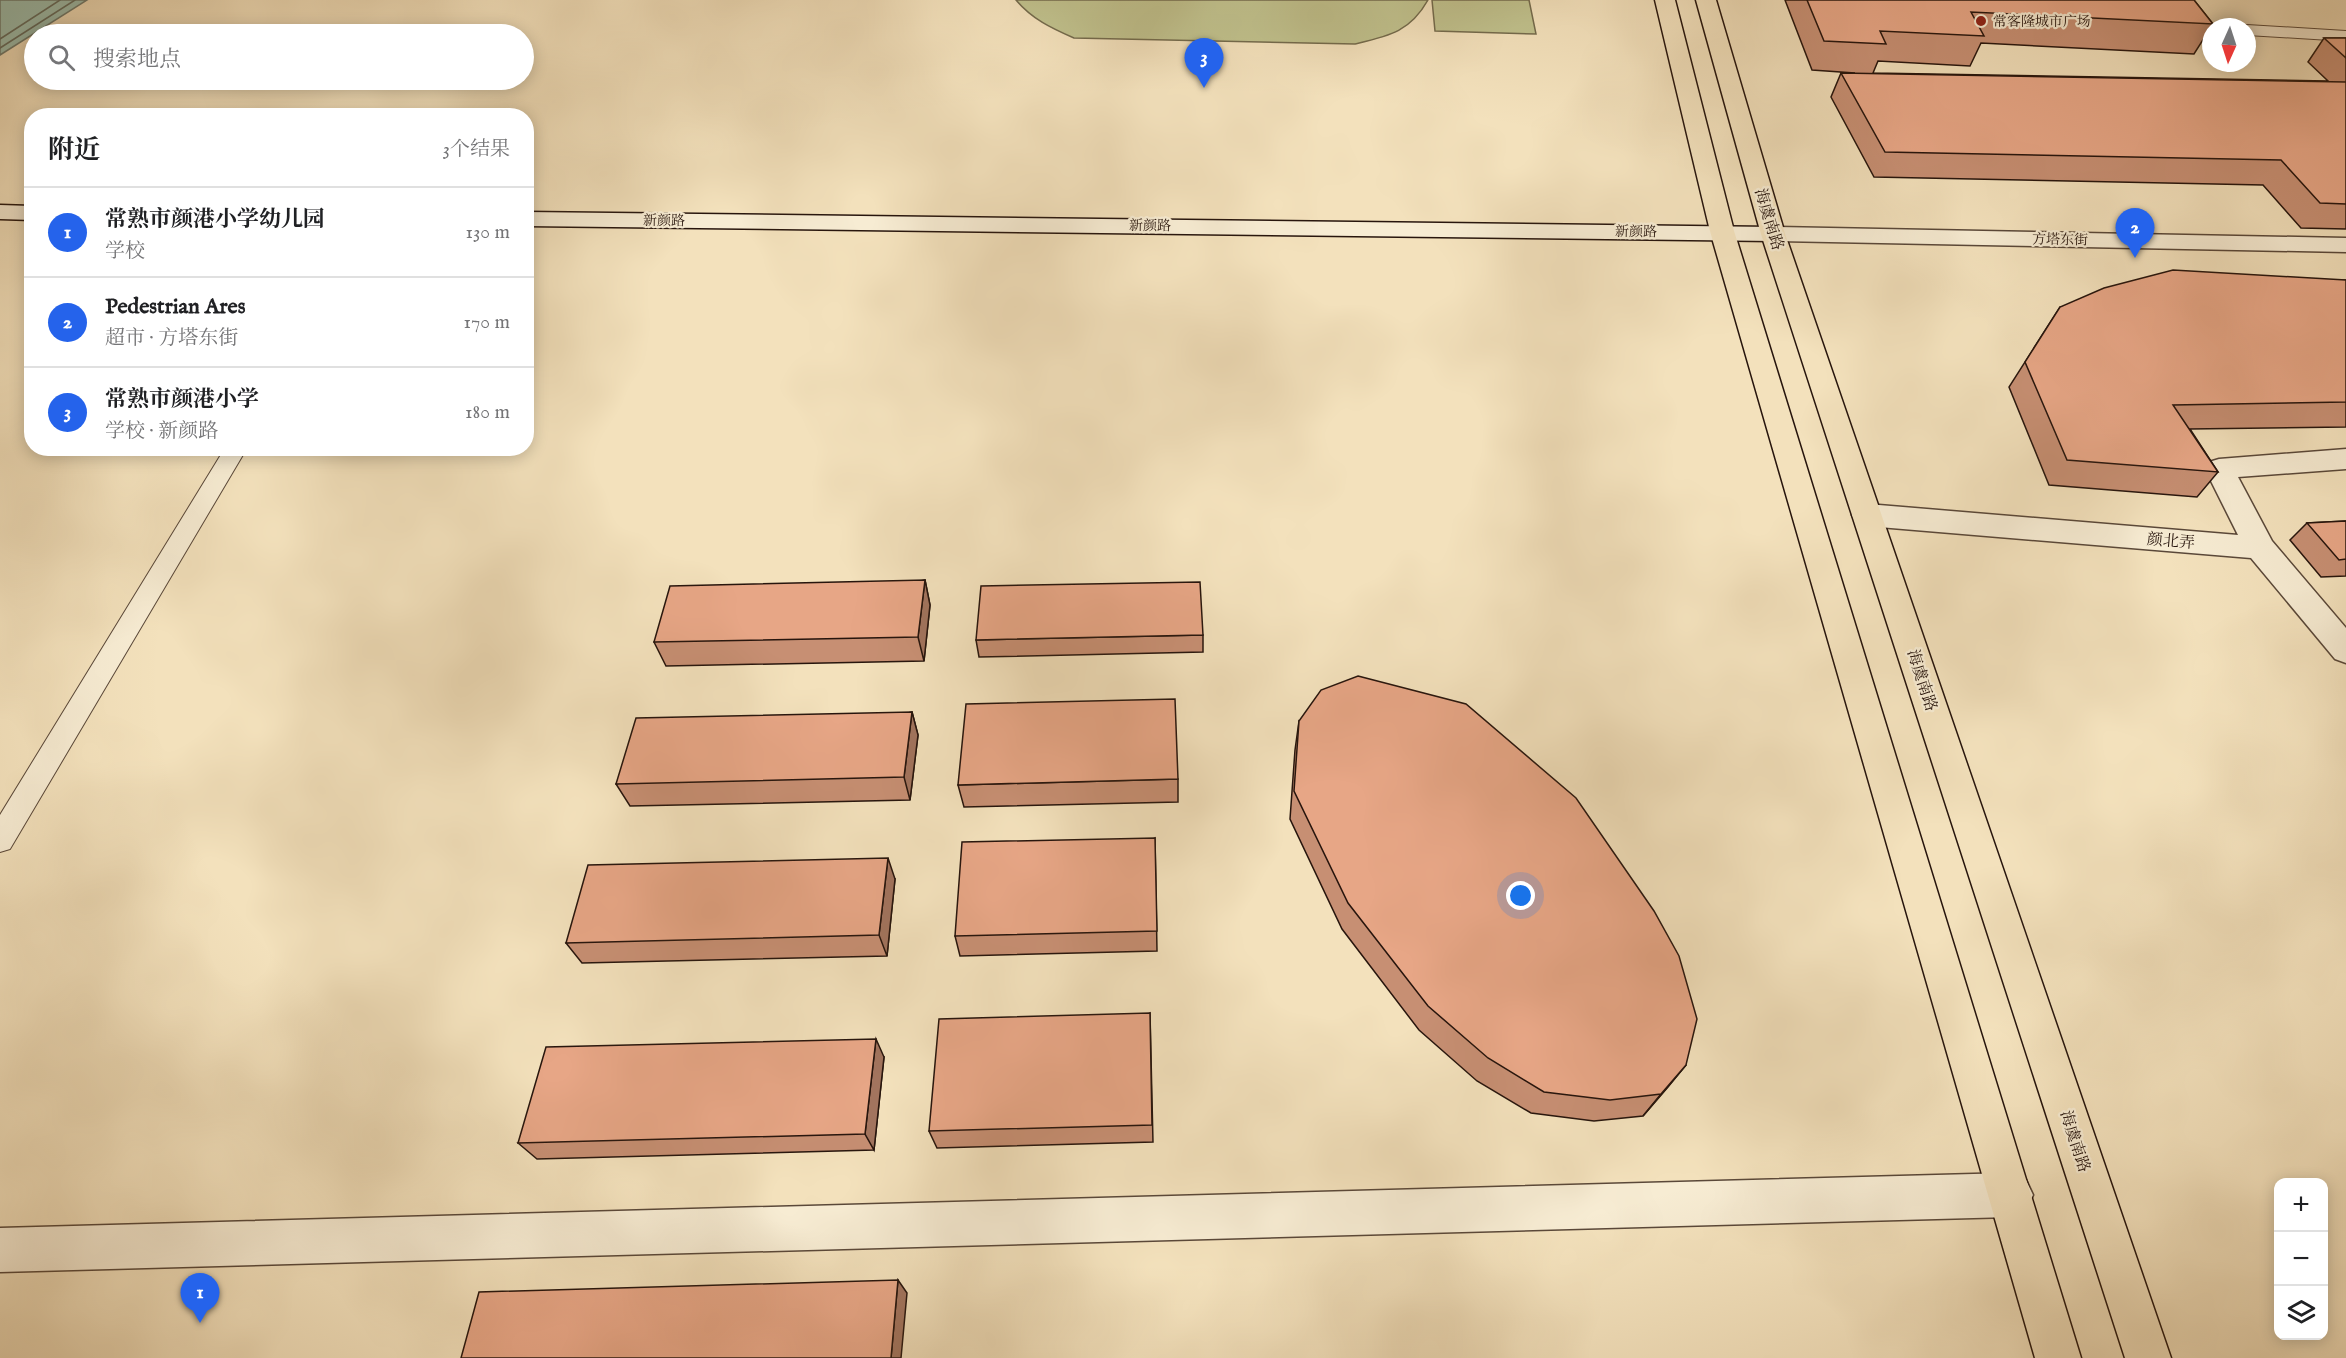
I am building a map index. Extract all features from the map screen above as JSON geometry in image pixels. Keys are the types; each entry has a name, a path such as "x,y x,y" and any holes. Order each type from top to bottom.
{"main road":[{"path":"1665,0 1722,231 2058,1358"},
{"name":"海虞南路","path":"1706,0 1773,234 2148,1358"}],"street":[{"path":"0,212 24,213"},
{"name":"新颜路","path":"534,219 1722,231 1773,234"},
{"name":"方塔东街","path":"1773,234 2346,245"},
{"path":"2346,459 2219,469 2260,548 2346,650"},
{"name":"颜北弄","path":"1868,515 2260,548"},
{"path":"0,1250 2011,1195"}],"lane":[{"path":"2256,31 2346,36"},
{"path":"0,840 231,456"}],"green space":[{"path":"1016,0 1428,0 1414,19 1398,31 1355,44 1074,38 1042,22"},
{"path":"1432,0 1529,0 1536,34 1435,31"}],"water":[{"path":"0,0 87,0 49,24 24,24 24,40 0,55"}],"building":[{"path":"1807,0 2194,0 2208,18 2202,18 2202,23 1971,12 1984,36 1880,31 1886,44 1824,41"},
{"path":"2324,38 2346,38 2346,58"},
{"path":"1841,73 2346,82 2346,204 2320,203 2281,160 1885,152"},
{"path":"2173,270 2346,280 2346,402 2173,405 2218,472 2067,460 2025,362 2060,307 2104,288"},
{"path":"2346,521 2346,559 2339,560 2307,523"},
{"path":"925,580 918,637 654,642 670,586"},
{"path":"1200,582 1203,635 976,640 981,586"},
{"path":"1358,676 1466,704 1576,798 1654,911 1679,956 1697,1019 1686,1065 1661,1094 1610,1100 1544,1092 1488,1058 1428,1006 1348,903 1294,791 1299,721 1321,690"},
{"path":"1175,699 1178,779 958,785 966,704"},
{"path":"912,712 904,777 616,784 636,718"},
{"path":"1155,838 1157,931 955,936 962,842"},
{"path":"888,858 879,935 566,943 588,865"},
{"path":"1150,1013 1152,1125 929,1131 939,1019"},
{"path":"876,1039 865,1134 518,1143 546,1047"},
{"path":"898,1280 891,1358 461,1358 479,1292"}],"place":[{"name":"常客隆城市广场","path":"1981,21"},
{"name":"常熟市颜港小学","path":"1204,88"},
{"name":"Pedestrian Ares","path":"2135,258"},
{"name":"常熟市颜港小学幼儿园","path":"200,1323"}]}
